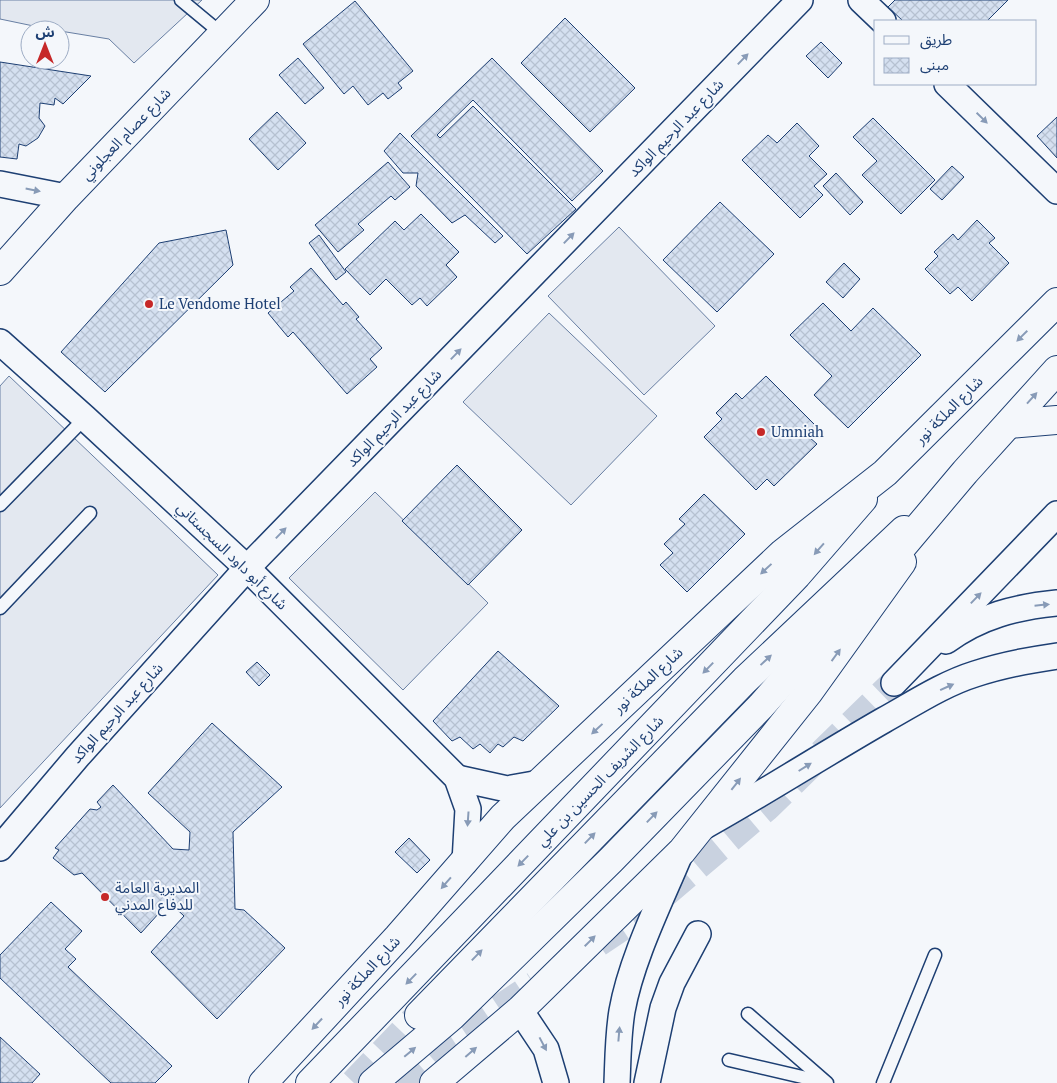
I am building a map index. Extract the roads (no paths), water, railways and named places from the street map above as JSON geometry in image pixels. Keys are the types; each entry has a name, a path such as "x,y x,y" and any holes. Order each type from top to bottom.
{"main road":[{"name":"شارع عصام العجلوني","path":"0,271 66,197 255,0"},
{"name":"شارع الملكة نور","path":"264,1081 398,937 503,817 783,553 885,473 1057,302"},
{"path":"372,1083 452,1016 611,860 761,706 818,644 969,468 1057,370"},
{"path":"1009,424 1057,420"},
{"path":"434,1083 520,1010 682,851 703,827 808,693 969,468"},
{"path":"419,1015 745,680 969,468"},
{"name":"شارع الشريف الحسين بن علي","path":"310,1083 797,574 885,473"}],"street":[{"name":"شارع عبد الرحيم الواكد","path":"0,848 78,756 247,568 800,0"},
{"path":"861,0 882,20"},
{"path":"948,85 1057,191"},
{"path":"0,184 66,197"},
{"name":"شارع أبو داود السجستاني","path":"0,342 247,568 457,778"},
{"path":"1057,514 894,683 948,639 988,617 1025,606 1057,603"},
{"path":"703,827 927,696 974,674 1025,660 1057,656"},
{"path":"457,778 507,789 540,783"},
{"path":"457,778 468,809 465,862"},
{"path":"618,1083 619,1031 622,1009 645,939 682,851"},
{"path":"647,1083 650,1062 666,1000 672,983 698,934"},
{"path":"520,1010 546,1049 556,1083"}],"lane":[{"path":"182,0 222,34"},
{"path":"0,505 85,418"},
{"path":"0,608 90,513"},
{"path":"883,1083 935,955"},
{"path":"748,1014 826,1083"},
{"path":"729,1060 826,1083"}],"tunnel":[{"path":"598,943 638,916 767,807 894,683"},
{"path":"398,1083 434,1052 535,985"},
{"path":"354,1083 419,1015"}],"place":[{"name":"Le Vendome Hotel","path":"149,304"},
{"name":"Umniah","path":"761,432"},
{"name":"المديرية العامة للدفاع المدني","path":"105,897"}]}
